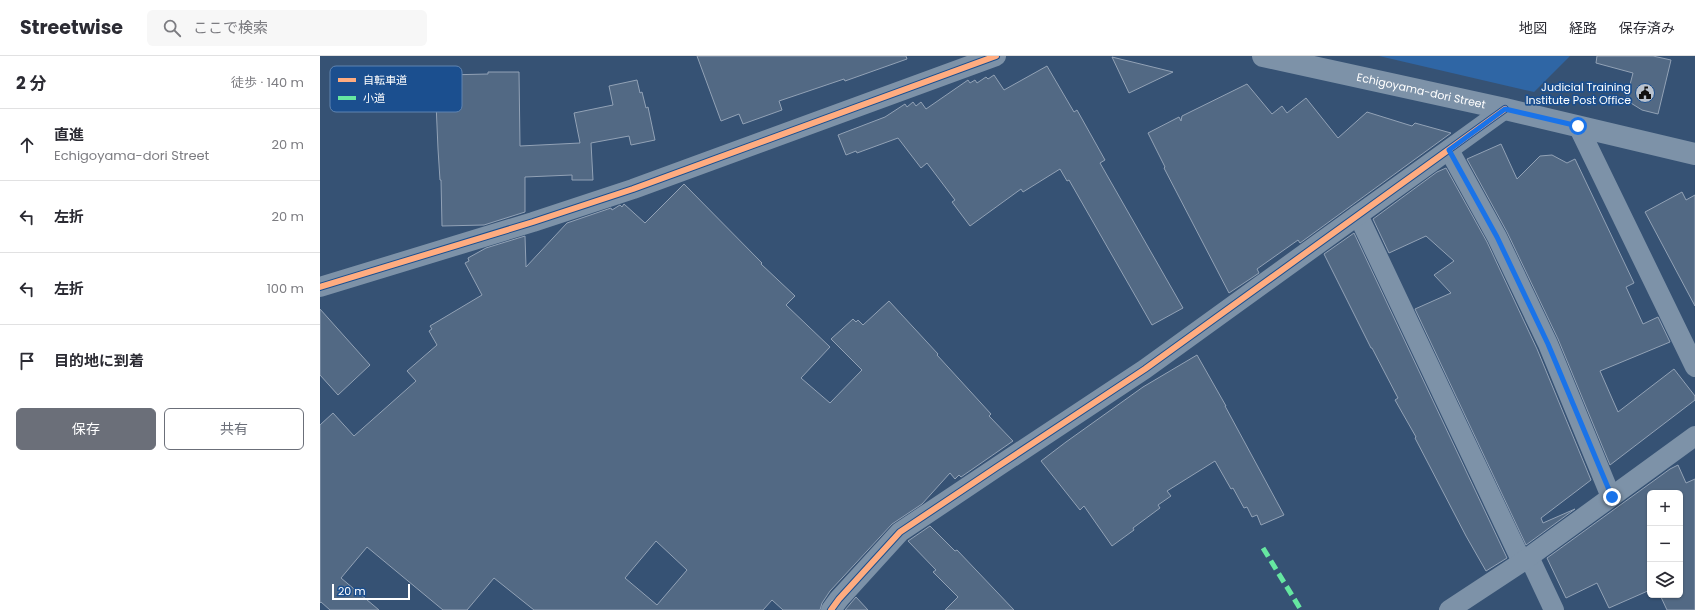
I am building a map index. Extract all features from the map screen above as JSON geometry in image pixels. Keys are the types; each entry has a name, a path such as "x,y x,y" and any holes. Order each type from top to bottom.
{"street":[{"path":"320,287 533,222 633,189 996,56"},
{"name":"Echigoyama-dori Street","path":"1263,56 1505,109 1695,154"},
{"path":"831,610 839,599 900,532 1115,390 1505,109"},
{"path":"1578,126 1695,366"},
{"path":"1449,150 1497,237 1548,344 1612,497"},
{"path":"1358,215 1525,559 1554,610"},
{"path":"1449,610 1525,559 1695,436"}],"shaded area":[{"path":"1379,56 1570,56 1534,92"}],"building":[{"path":"697,56 906,56 907,59 845,81 844,79 779,101 782,110 743,124 739,114 721,121"},
{"path":"1597,56 1653,56 1671,60 1658,114 1642,110 1626,100 1633,73 1596,63"},
{"path":"1112,57 1173,72 1129,93"},
{"path":"1047,66 1074,112 1077,110 1105,160 1100,163 1183,308 1152,325 1069,180 1067,181 1060,169 1023,192 1021,189 970,226 952,202 955,200 927,163 921,168 898,138 857,153 856,151 846,155 838,135 885,117 905,104 907,107 913,102 916,106 921,102 926,109 968,80 970,83 975,80 977,83 986,77 988,79 994,75 1004,90"},
{"path":"488,72 519,72 520,146 580,143 574,113 613,105 609,86 637,80 646,108 648,107 655,140 631,145 629,136 591,143 593,180 572,180 572,175 525,177 525,212 484,225 442,226 441,180 436,112 462,112 462,75 488,74"},
{"path":"1247,84 1272,114 1282,106 1287,113 1306,98 1338,138 1367,112 1412,126 1415,123 1451,133 1300,243 1298,240 1257,269 1259,273 1229,293 1164,168 1165,167 1148,133 1179,117 1181,121 1182,116"},
{"path":"1501,144 1517,179 1540,156 1552,155 1567,163 1575,159 1634,283 1626,287 1643,324 1658,317 1670,342 1600,371 1618,412 1674,369 1695,396 1695,400 1610,465 1558,339 1507,232 1467,159"},
{"path":"1446,168 1487,242 1537,349 1591,480 1541,518 1543,523 1575,509 1526,545 1415,309 1451,293 1434,275 1454,261 1426,236 1389,253 1373,219 1437,172"},
{"path":"684,184 762,263 761,264 795,296 786,305 830,347 801,378 830,403 862,370 831,339 853,319 856,322 858,320 863,325 889,301 938,354 937,355 991,414 989,416 1013,441 961,477 959,475 955,479 950,473 922,504 892,524 830,591 822,603 820,610 783,610 772,600 763,610 534,610 494,578 467,610 443,610 367,547 341,578 379,610 330,610 321,602 320,603 320,425 333,413 354,436 416,381 407,371 437,345 429,331 432,329 430,326 482,295 465,263 469,261 468,258 486,248 525,236 526,267 567,223 611,208 612,210 620,205 622,207 624,204 645,223","holes":["656,541 687,570 657,605 625,578"]},
{"path":"1682,192 1686,200 1695,195 1695,306 1645,212"},
{"path":"1354,233 1507,558 1486,571 1466,536 1415,438 1416,437 1395,400 1398,398 1324,254"},
{"path":"320,309 370,365 338,395 320,375"},
{"path":"1197,355 1284,515 1261,525 1257,515 1252,517 1247,507 1244,508 1215,461 1167,491 1171,496 1158,505 1160,508 1112,546 1084,506 1080,510 1041,461 1143,387"},
{"path":"1678,465 1686,483 1695,479 1695,610 1667,610 1661,598 1683,598 1683,490 1647,490 1647,591 1609,608 1597,583 1566,598 1547,558 1670,469"},
{"path":"930,526 955,551 957,550 1014,610 945,610 958,597 933,572 936,570 908,541"},
{"path":"856,597 868,610 845,610"}],"marked path":[{"path":"1263,548 1301,610"}],"cycle path":[{"path":"320,287 533,222 633,189 996,56"},
{"path":"831,610 839,599 900,532 1145,369 1505,109"}],"place":[{"name":"Judicial Training Institute Post Office","path":"1645,93"}],"route":[{"path":"1578,126 1505,109 1449,150 1497,237 1548,344 1612,497"}]}
